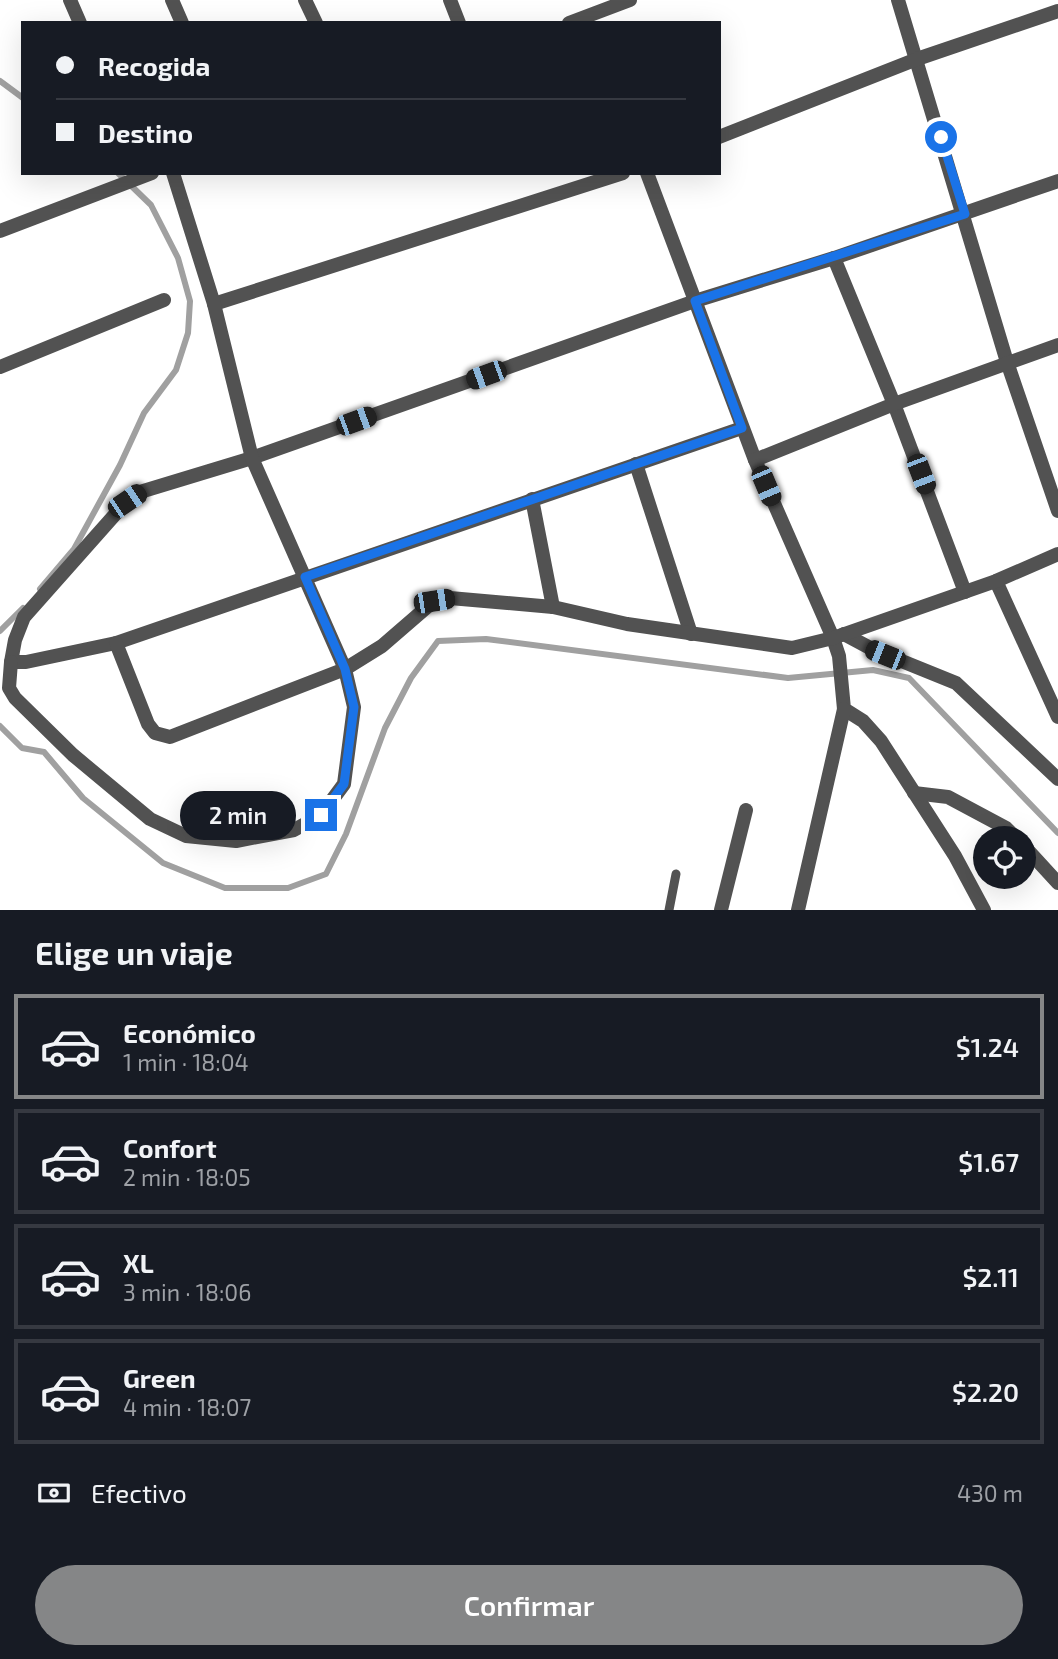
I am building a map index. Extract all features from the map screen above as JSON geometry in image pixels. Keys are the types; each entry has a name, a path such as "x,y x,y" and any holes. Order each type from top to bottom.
{"street":[{"path":"70,0 79,21"},
{"path":"172,0 181,21"},
{"path":"305,0 315,21"},
{"path":"450,0 458,21"},
{"path":"591,19 631,0"},
{"path":"898,0 965,214 1007,362 1058,510"},
{"path":"721,136 917,59 1058,10"},
{"path":"0,232 147,175"},
{"path":"174,175 214,304 252,458 345,669 354,707 344,784 321,815 294,830 236,841 186,836 150,818 73,755 15,698 9,688 15,639 24,617 127,501 140,492 252,458 695,301 834,258 1058,181"},
{"path":"214,304 617,175"},
{"path":"648,175 755,460 838,636 844,709 798,910"},
{"path":"834,258 894,404 965,592"},
{"path":"0,367 164,300"},
{"path":"755,460 894,404 1058,345"},
{"path":"11,662 26,662 116,643 742,428"},
{"path":"636,464 691,634"},
{"path":"532,499 553,607"},
{"path":"116,643 148,724 161,736 182,733 345,669 382,646 434,601 450,598 553,607 691,634 792,648 838,636 965,592 1058,554"},
{"path":"996,581 1058,717"},
{"path":"838,636 957,682 1058,779"},
{"path":"844,709 863,721 881,741 955,856 984,910"},
{"path":"914,793 948,797 1002,826"},
{"path":"721,910 746,810"},
{"path":"1036,859 1058,883"}],"lane":[{"path":"669,910 676,874"}],"waterway":[{"path":"0,81 21,97"},
{"path":"40,589 74,549 120,465 144,413 176,370 188,333 190,301 178,258 151,205 120,175"},
{"path":"0,631 23,608"},
{"path":"0,726 22,748 44,752 83,798 163,863 225,888 288,888 326,874 346,834 385,728 411,678 438,641 486,639 788,678 873,670 909,678 1058,833"}],"route":[{"path":"321,815 344,784 354,729 354,707 345,669 305,577 742,428 695,301 965,214 941,137"}]}
